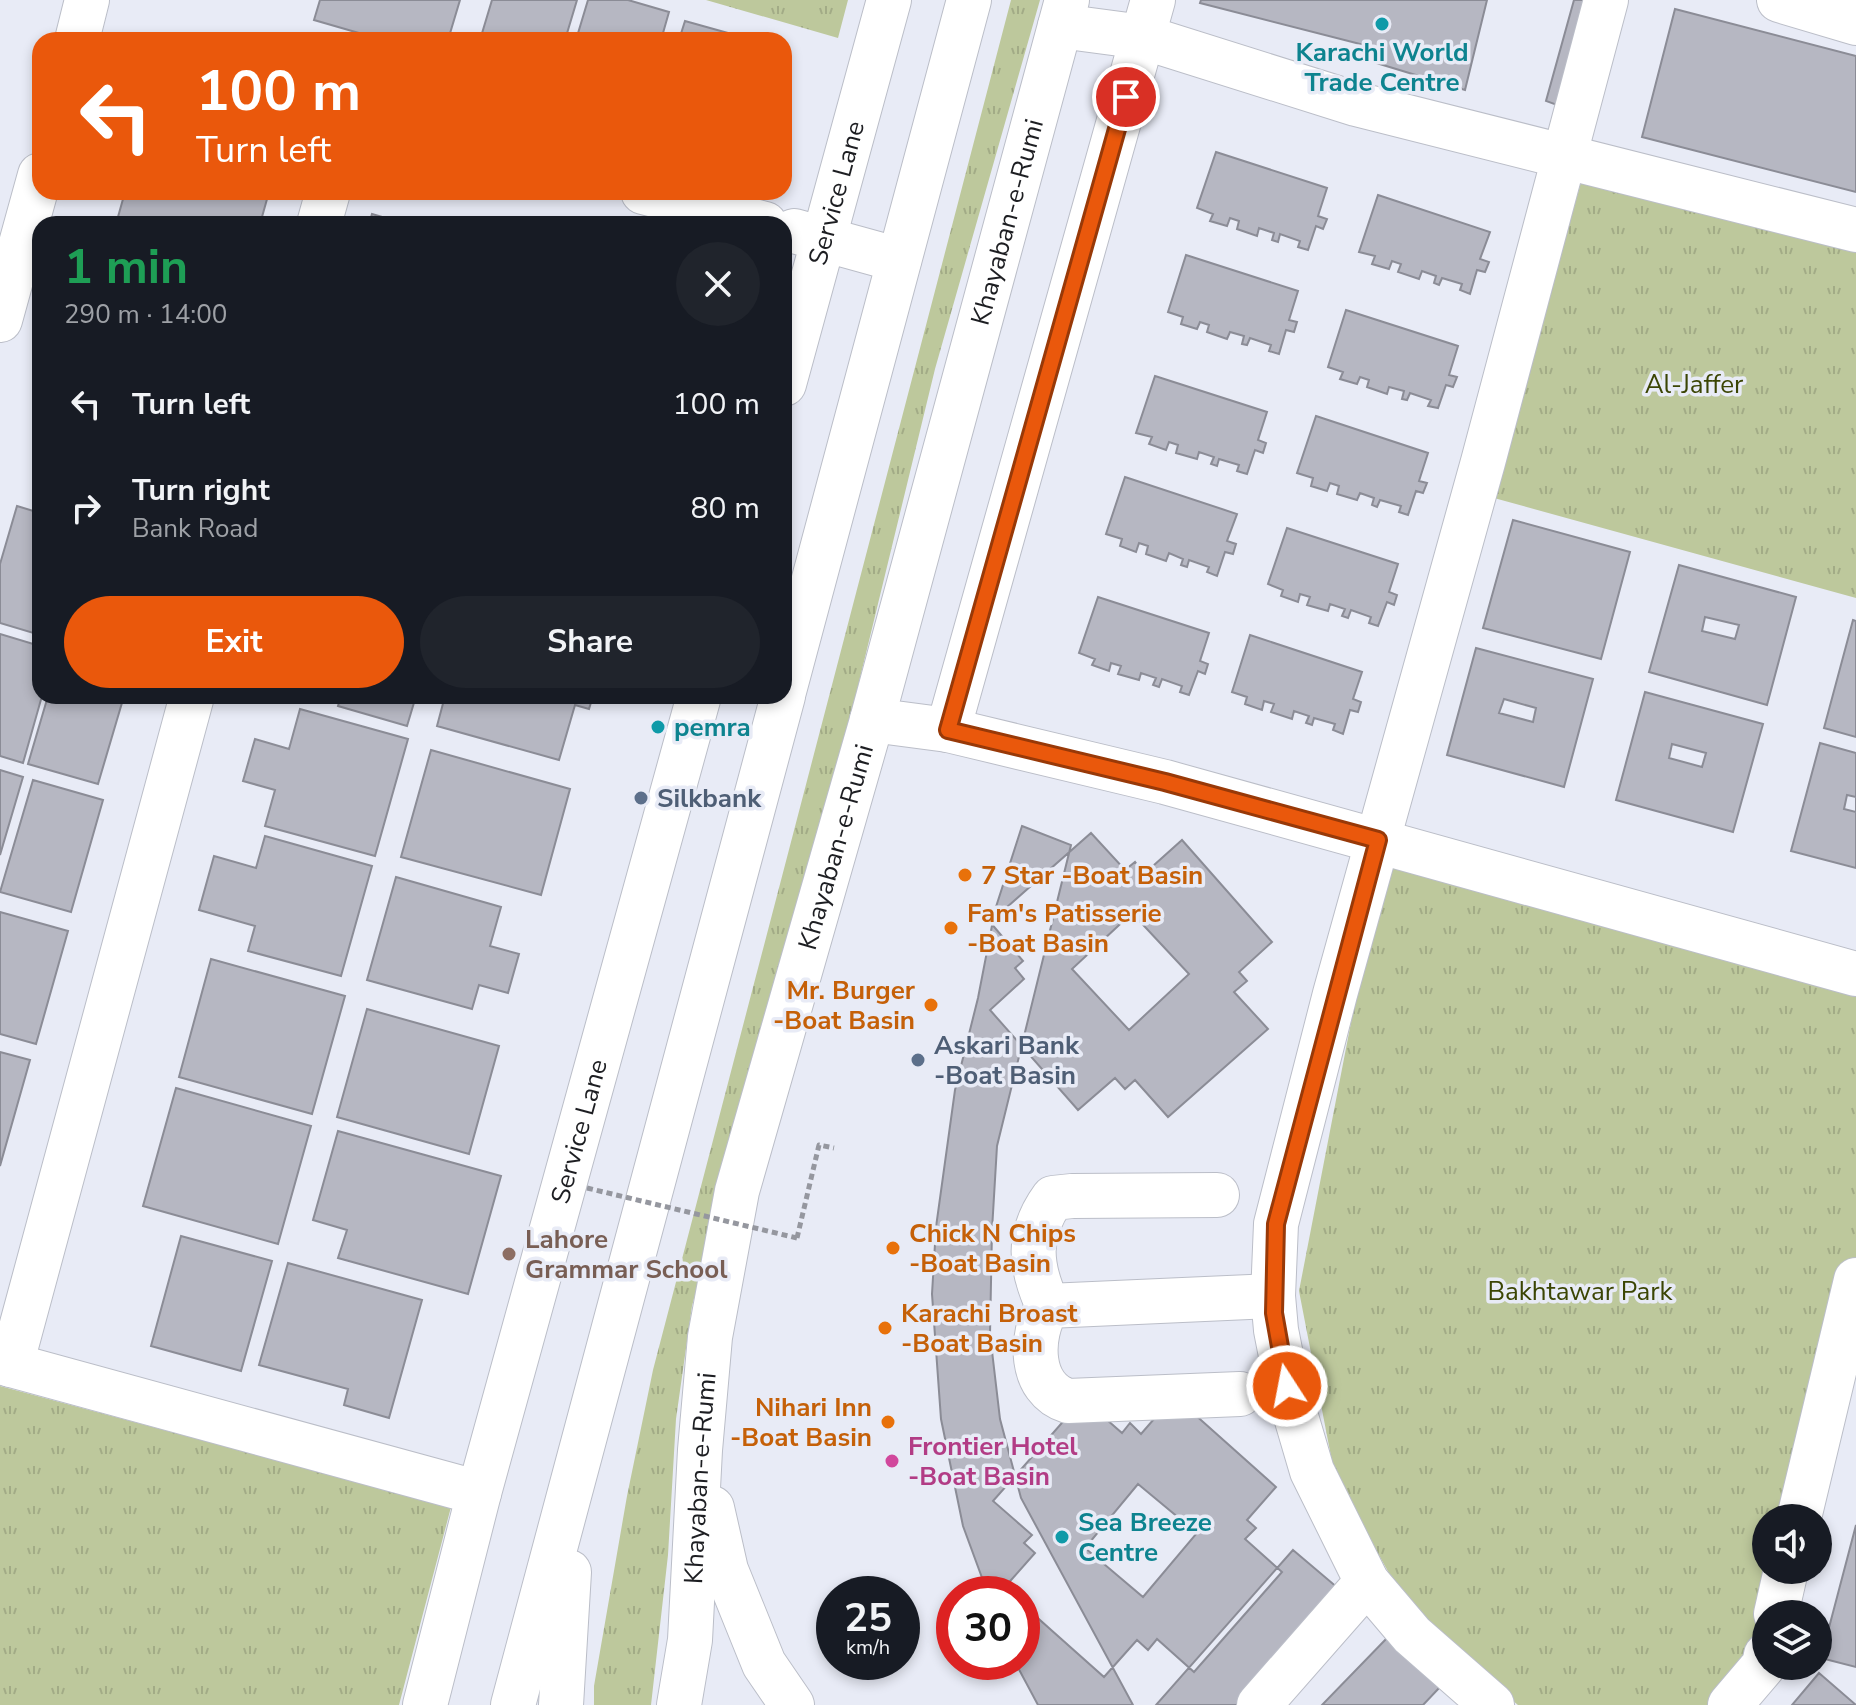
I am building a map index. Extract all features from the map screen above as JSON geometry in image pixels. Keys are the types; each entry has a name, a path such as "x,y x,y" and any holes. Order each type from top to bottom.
{"street":[{"path":"79,32 87,0"},
{"name":"Service Lane","path":"792,324 804,234 889,0"},
{"path":"792,660 969,0"},
{"path":"1492,1705 1412,1635 1367,1582 1312,1471 1287,1386 1276,1330 1273,1296 1276,1224 1606,0"},
{"path":"1779,0 1856,23"},
{"path":"1063,13 1148,18 1356,104 1856,230"},
{"name":"Khayaban-e-Rumi","path":"679,1705 690,1640 700,1450 710,1337 737,1191 872,720 1063,13"},
{"path":"948,730 1148,18"},
{"path":"0,320 33,200"},
{"path":"674,200 734,216"},
{"path":"804,234 899,260"},
{"path":"190,704 6,1364 479,1493"},
{"name":"Service Lane","path":"425,1705 479,1493 697,704"},
{"path":"513,1705 780,704"},
{"path":"872,720 948,730 1165,782 1856,974"},
{"path":"1048,1306 1036,1280 1032,1256 1041,1214 1053,1198 1217,1195"},
{"path":"1802,1504 1856,1280"},
{"path":"1048,1306 1273,1296"},
{"path":"1048,1306 1040,1318 1036,1341 1038,1372 1044,1386 1055,1397 1068,1401 1240,1394"},
{"path":"700,1450 726,1570 764,1664 792,1705"},
{"path":"561,1705 574,1481"},
{"path":"1259,1705 1367,1582"},
{"path":"1730,1705 1752,1679"}],"path":[{"path":"587,1188 797,1238 819,1145 834,1148"}],"green space":[{"path":"706,0 848,0 838,38"},
{"path":"1011,0 1040,0 935,369 834,785 692,1306 676,1419 668,1555 651,1705 594,1705 594,1686 627,1496 653,1370"},
{"name":"Al-Jaffer","path":"1587,160 1856,227 1856,598 1494,498"},
{"name":"Bakhtawar Park","path":"1395,859 1856,983 1856,1347 1810,1504 1752,1504 1752,1584 1766,1584 1766,1600 1752,1600 1752,1679 1735,1705 1518,1705 1440,1640 1399,1591 1335,1477 1299,1291 1354,1007"},
{"path":"0,1386 451,1507 399,1705 0,1705"}],"building":[{"path":"320,0 460,0 450,32 355,32 314,20"},
{"path":"492,0 577,0 567,32 482,32"},
{"path":"588,0 628,0 669,12 663,32 578,32"},
{"name":"Karachi World Trade Centre","path":"1201,0 1487,0 1465,90 1360,58 1364,45 1200,3"},
{"path":"1574,0 1609,0 1579,113 1546,101"},
{"path":"1675,9 1856,56 1856,192 1642,137"},
{"path":"685,21 724,32 682,32"},
{"path":"1216,152 1327,188 1318,216 1327,219 1323,229 1316,226 1308,250 1298,247 1300,241 1280,234 1278,242 1272,240 1274,233 1259,228 1257,236 1237,229 1239,221 1230,218 1227,226 1210,221 1213,214 1197,208"},
{"path":"1378,195 1490,232 1480,259 1489,262 1485,272 1477,270 1470,294 1460,290 1462,284 1442,278 1439,285 1434,283 1436,276 1422,271 1419,279 1398,272 1401,264 1392,261 1389,269 1372,264 1375,256 1359,252"},
{"path":"123,200 267,200 262,216 118,216"},
{"path":"1186,255 1298,291 1289,320 1297,322 1294,332 1286,330 1279,354 1269,351 1271,345 1250,338 1247,345 1242,344 1244,336 1230,332 1227,339 1207,332 1209,325 1200,322 1197,329 1181,324 1183,317 1168,312"},
{"path":"1346,310 1458,346 1449,375 1457,377 1453,387 1446,385 1438,408 1428,406 1431,400 1410,393 1407,400 1402,399 1404,391 1389,387 1387,394 1367,387 1369,380 1360,377 1357,384 1340,379 1343,372 1328,367"},
{"path":"1155,376 1267,412 1258,440 1266,443 1263,453 1255,450 1247,474 1237,471 1239,465 1219,459 1217,466 1211,464 1214,457 1199,452 1197,459 1176,453 1178,445 1169,442 1166,450 1149,444 1152,437 1136,433"},
{"path":"1316,416 1428,453 1419,481 1427,483 1423,493 1416,491 1408,515 1399,512 1401,506 1380,500 1377,507 1372,505 1374,498 1360,493 1357,500 1337,494 1339,486 1330,483 1327,491 1311,486 1313,478 1297,473"},
{"path":"1125,477 1237,514 1227,541 1236,544 1233,554 1225,552 1217,576 1207,572 1209,567 1189,560 1187,567 1181,565 1183,559 1169,553 1166,561 1146,554 1148,546 1139,543 1136,552 1120,546 1122,539 1106,534"},
{"path":"17,506 32,511 32,633 0,623 0,564"},
{"path":"1513,520 1630,552 1601,659 1483,628"},
{"path":"1287,528 1398,564 1389,592 1397,595 1394,605 1387,602 1378,626 1369,623 1371,617 1351,610 1348,618 1342,616 1345,609 1330,604 1328,611 1307,605 1310,597 1300,594 1298,602 1281,596 1283,590 1268,584"},
{"path":"1679,565 1796,597 1767,705 1649,672"},
{"path":"1098,597 1209,633 1200,661 1208,664 1205,674 1198,671 1189,695 1180,692 1182,686 1162,679 1159,687 1153,685 1156,678 1141,673 1139,680 1118,674 1121,666 1111,663 1109,671 1092,665 1095,659 1079,653"},
{"path":"1705,617 1739,625 1735,639 1702,631"},
{"path":"1853,620 1856,621 1856,737 1824,728"},
{"path":"0,634 32,644 32,704 40,704 23,763 0,756"},
{"path":"1250,635 1362,672 1353,699 1361,702 1358,712 1350,710 1343,734 1333,730 1335,724 1314,718 1312,725 1306,723 1309,716 1294,711 1292,719 1271,712 1274,704 1264,701 1262,710 1245,704 1247,697 1232,692"},
{"path":"1476,648 1593,679 1564,787 1447,755"},
{"path":"1645,692 1763,724 1733,832 1616,800"},
{"path":"1504,699 1536,708 1533,722 1499,713"},
{"path":"46,704 122,704 98,784 28,764"},
{"path":"339,704 414,704 407,726"},
{"path":"443,704 591,704 589,709 575,705 559,760 437,726"},
{"path":"300,709 408,739 375,856 265,826 275,790 243,781 255,739 289,749"},
{"path":"1820,743 1856,753 1856,868 1791,851"},
{"path":"1672,744 1706,753 1702,767 1669,758"},
{"path":"431,750 570,789 541,895 401,857"},
{"path":"0,770 23,777 0,855"},
{"path":"33,780 103,800 71,912 0,892"},
{"path":"1847,795 1856,797 1856,812 1844,809"},
{"path":"1022,826 1071,845 997,1146 990,1334 1000,1419 1021,1498 1133,1705 1038,1705 1025,1680 1040,1680 1040,1576 981,1576 963,1526 941,1419 932,1294 936,1227 955,1090 978,998 995,910"},
{"path":"1091,833 1125,870 1135,862 1144,874 1182,840 1272,942 1239,972 1247,981 1234,992 1268,1029 1168,1117 1135,1080 1125,1089 1115,1078 1078,1110 990,1010 1024,979 1015,968 1023,961 990,922","holes":["1132,913 1189,974 1129,1030 1072,969"]},
{"path":"265,836 372,866 341,976 248,951 255,926 199,910 214,856 256,868"},
{"path":"396,877 501,907 490,946 519,954 508,993 479,985 472,1009 367,980"},
{"path":"0,912 68,931 36,1044 0,1034"},
{"path":"211,959 345,996 312,1114 179,1077"},
{"path":"367,1009 499,1046 469,1154 337,1117"},
{"path":"0,1052 30,1060 0,1166"},
{"path":"176,1088 311,1126 278,1244 143,1206"},
{"path":"338,1131 501,1176 468,1294 338,1258 347,1230 313,1220"},
{"path":"181,1236 272,1261 241,1371 151,1346"},
{"path":"288,1263 422,1300 389,1418 344,1405 348,1389 259,1365"},
{"name":"Sea Breeze Centre","path":"1174,1396 1276,1487 1247,1520 1256,1528 1245,1539 1282,1572 1194,1672 1157,1639 1148,1650 1137,1640 1104,1677 1040,1620 1040,1576 1015,1576 1035,1553 1024,1543 1032,1535 993,1501 1083,1399 1122,1433 1130,1423 1141,1434","holes":["1138,1484 1197,1533 1143,1597 1085,1548"]},
{"path":"1856,1525 1856,1667 1832,1661 1832,1616"},
{"path":"1293,1550 1345,1594 1241,1705 1156,1705"},
{"path":"1389,1636 1441,1686 1423,1705 1322,1705"},
{"path":"1813,1680 1827,1680 1856,1705 1792,1705"}],"place":[{"name":"Karachi World Trade Centre","path":"1382,24"},
{"name":"pemra","path":"658,727"},
{"name":"Silkbank","path":"641,798"},
{"name":"7 Star -Boat Basin","path":"965,875"},
{"name":"Fam's Patisserie -Boat Basin","path":"951,928"},
{"name":"Mr. Burger -Boat Basin","path":"931,1005"},
{"name":"Askari Bank -Boat Basin","path":"918,1060"},
{"name":"Chick N Chips -Boat Basin","path":"893,1248"},
{"name":"Lahore Grammar School","path":"509,1254"},
{"name":"Karachi Broast -Boat Basin","path":"885,1328"},
{"name":"Nihari Inn -Boat Basin","path":"888,1422"},
{"name":"Frontier Hotel -Boat Basin","path":"892,1461"},
{"name":"Sea Breeze Centre","path":"1062,1537"}],"route":[{"path":"1126,97 948,730 1165,782 1378,840 1276,1224 1274,1313 1287,1386"}]}
